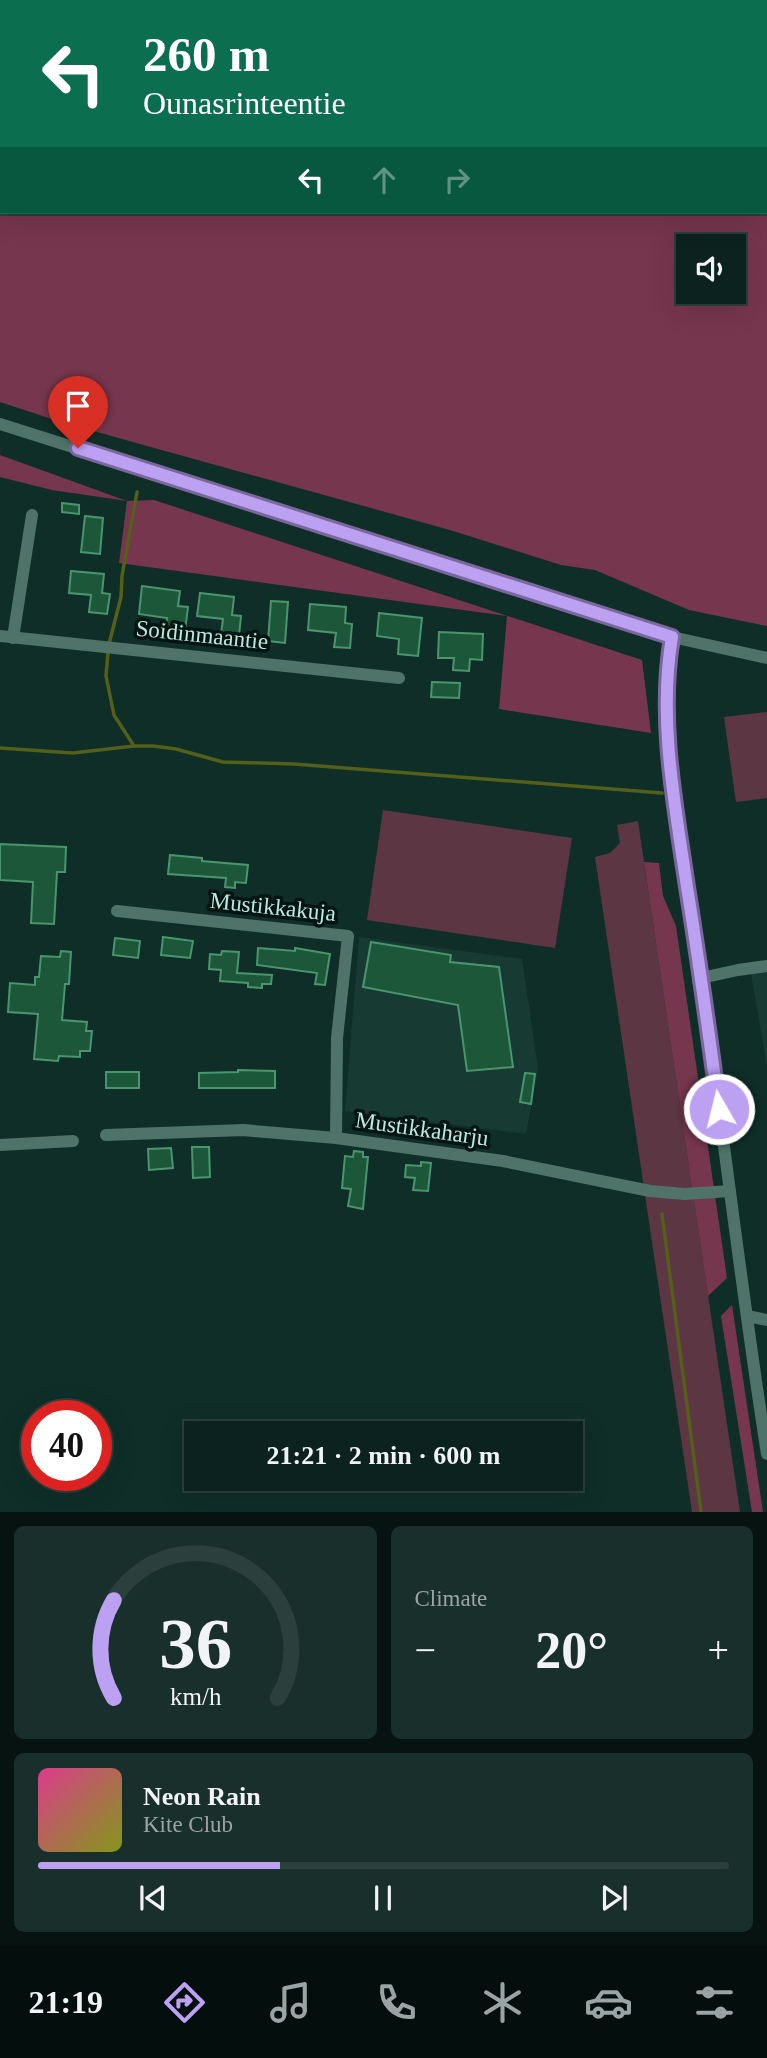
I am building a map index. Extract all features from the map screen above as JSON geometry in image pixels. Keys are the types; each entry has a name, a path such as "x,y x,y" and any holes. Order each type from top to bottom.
{"street":[{"path":"0,424 672,637 767,658"},
{"path":"7,637 32,515"},
{"name":"Soidinmaantie","path":"7,637 399,678"},
{"path":"672,637 666,687 675,802 767,1454"},
{"name":"Mustikkakuja","path":"117,911 348,936 337,1038 336,1138"},
{"path":"701,978 767,966"},
{"name":"Mustikkaharju","path":"106,1135 243,1130 336,1138 503,1161 650,1191 685,1194 730,1191"},
{"path":"0,1145 73,1141"},
{"path":"747,1316 767,1320"}],"shaded area":[{"path":"0,214 767,214 767,626 689,610 595,570 561,565 450,530 61,422 0,402"},
{"path":"0,455 127,501 52,490 0,477"},
{"path":"154,500 642,660 651,733 499,709 507,616 119,563 127,501"},
{"path":"767,712 767,798 736,802 724,717"},
{"path":"383,810 572,838 555,948 367,920"},
{"path":"638,821 740,1512 692,1512 595,857 610,853 620,843 617,825"},
{"path":"644,862 659,863 663,896 676,926 727,1278 708,1296"},
{"path":"359,937 522,959 538,1068 526,1134 345,1111"},
{"path":"767,960 767,1066 749,962"},
{"path":"732,1305 763,1512 752,1512 721,1316"}],"building":[{"path":"62,503 79,505 79,514 62,512"},
{"path":"85,516 103,518 100,554 81,552"},
{"path":"71,571 104,574 102,593 110,594 107,614 89,612 91,595 69,593"},
{"path":"142,586 180,591 178,606 188,607 185,631 166,629 167,618 139,614"},
{"path":"200,593 234,597 232,615 241,616 239,636 221,634 223,619 197,616"},
{"path":"271,601 288,602 285,643 268,641"},
{"path":"310,604 346,607 345,623 352,624 350,648 334,647 336,633 308,630"},
{"path":"379,613 422,618 418,656 398,654 399,639 377,636"},
{"path":"439,632 483,634 482,660 470,659 469,671 453,670 454,658 438,658"},
{"path":"432,682 460,683 459,698 431,697"},
{"path":"0,844 66,847 65,872 57,872 54,924 31,923 33,882 0,880"},
{"path":"170,855 248,865 246,883 235,882 235,888 225,887 226,878 168,874"},
{"path":"163,937 193,941 190,958 161,955"},
{"path":"115,938 140,941 138,958 113,955"},
{"path":"371,942 451,955 450,962 499,967 513,1067 467,1071 458,1005 363,987"},
{"path":"258,948 295,951 295,948 330,954 325,985 315,984 317,973 257,965"},
{"path":"61,951 71,952 69,984 65,984 62,1020 87,1022 86,1031 92,1031 90,1051 80,1051 80,1057 59,1056 58,1061 34,1059 38,1014 8,1012 10,983 35,985 35,977 39,977 41,956 60,957"},
{"path":"222,951 239,952 237,973 272,975 271,984 262,984 262,988 248,987 248,983 220,981 221,970 209,969 210,954 221,955"},
{"path":"275,1071 275,1088 199,1088 199,1073"},
{"path":"106,1072 139,1072 139,1088 106,1088"},
{"path":"525,1073 535,1074 531,1104 520,1102"},
{"path":"192,1147 209,1147 210,1177 193,1178"},
{"path":"171,1148 173,1168 149,1170 148,1149"},
{"path":"354,1151 363,1152 363,1157 368,1157 363,1209 348,1206 351,1189 342,1188 345,1156 353,1157"},
{"path":"421,1162 431,1163 428,1191 413,1190 415,1178 405,1177 406,1165 421,1166"}],"waterway":[{"path":"109,644 121,597 122,576 137,492"},
{"path":"108,652 106,676 114,715 134,746"},
{"path":"0,748 73,753 153,746 176,749 223,762 294,764 662,793"},
{"path":"662,1214 701,1512"}],"route":[{"path":"78,448 672,637 666,687 667,722 675,802 719,1109"}]}
